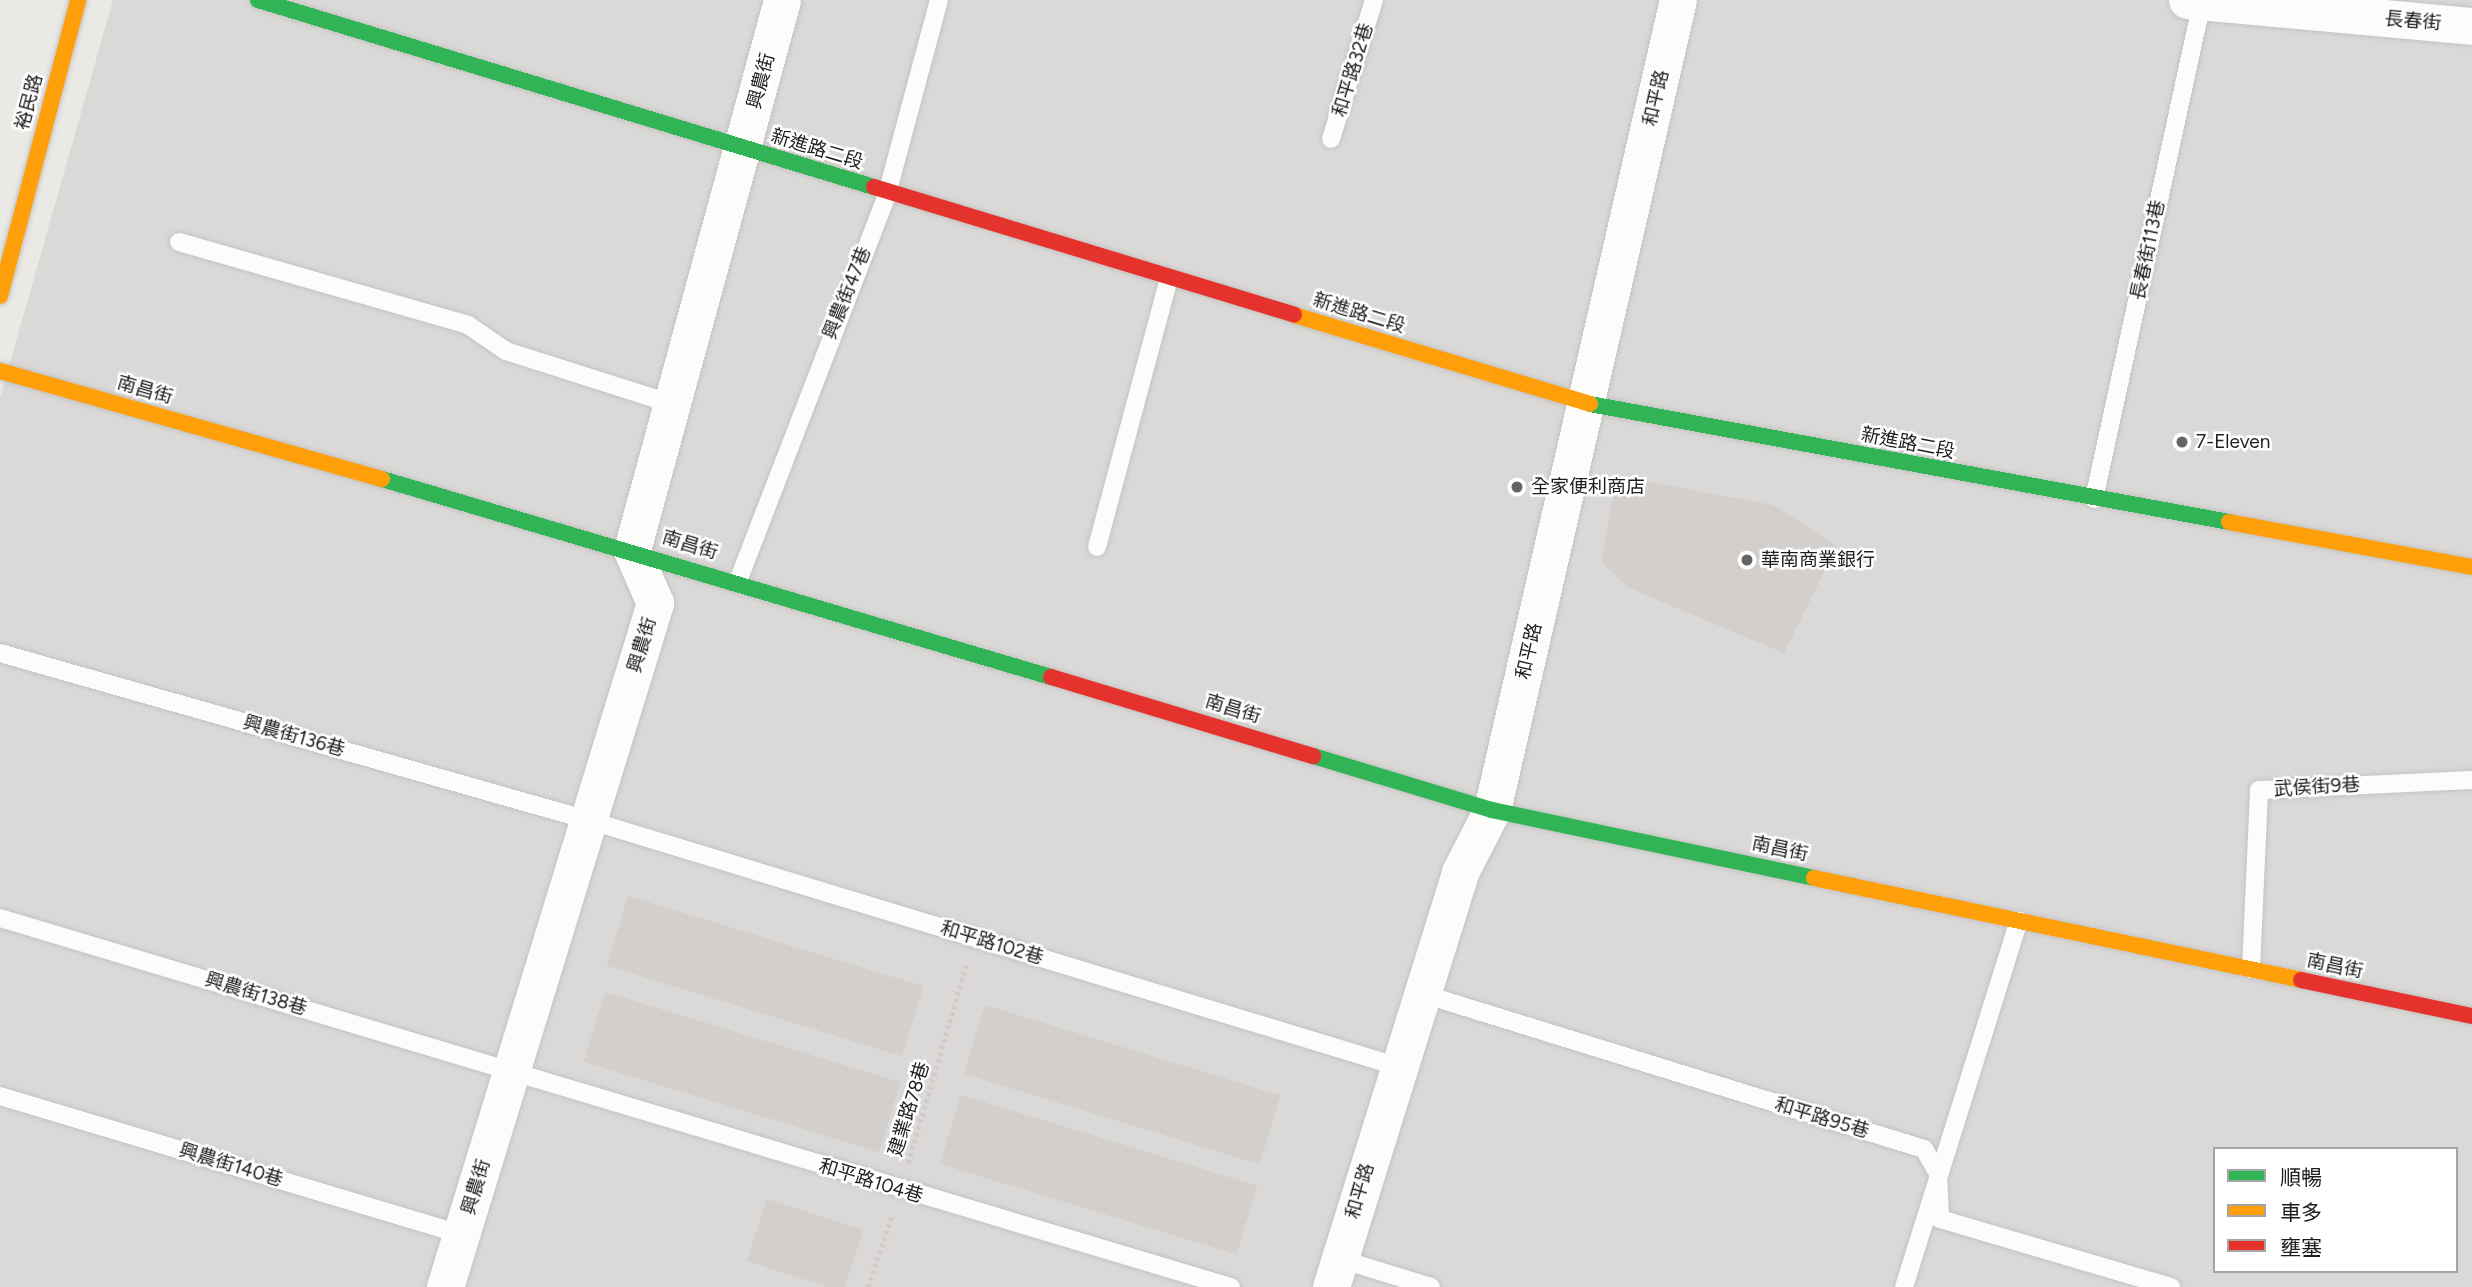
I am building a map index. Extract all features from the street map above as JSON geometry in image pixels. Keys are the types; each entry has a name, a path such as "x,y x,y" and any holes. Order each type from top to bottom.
{"street":[{"name":"裕民路","path":"0,296 78,0"},
{"name":"新進路二段","path":"258,0 887,194 1588,404 2472,567"},
{"name":"興農街","path":"445,1287 655,603 632,550 782,0"},
{"name":"和平路","path":"1336,1273 1396,1066 1460,872 1492,810 1588,404 1678,0"},
{"name":"長春街","path":"2195,1 2472,26"},
{"name":"南昌街","path":"0,371 632,550 1492,810 2472,1016"}],"lane":[{"name":"興農街47巷","path":"738,582 887,194 939,0"},
{"name":"和平路32巷","path":"1331,139 1374,0"},
{"name":"長春街113巷","path":"2094,499 2195,1"},
{"path":"179,242 468,325 506,351 672,404"},
{"path":"1097,547 1169,278"},
{"name":"興農街136巷","path":"0,653 588,820"},
{"name":"武侯街9巷","path":"2251,969 2259,790 2472,780"},
{"name":"和平路102巷","path":"588,820 1396,1066"},
{"name":"興農街138巷","path":"0,918 511,1071"},
{"path":"1904,1287 2020,921"},
{"name":"和平路95巷","path":"1420,993 1924,1149 1938,1173"},
{"name":"和平路104巷","path":"511,1071 900,1190 1231,1287"},
{"name":"興農街140巷","path":"0,1096 461,1234"},
{"path":"1938,1173 1940,1219 2171,1287"},
{"path":"1336,1273 1431,1287"}],"path":[{"name":"建業路78巷","path":"868,1287 900,1190 975,938"}],"shaded area":[{"path":"113,0 2472,0 2472,1287 0,1287 0,398"}],"building":[{"path":"1617,476 1773,505 1837,546 1784,653 1629,588 1601,562"},
{"path":"628,896 923,986 902,1056 607,966"},
{"path":"605,992 900,1082 879,1152 584,1062"},
{"path":"985,1005 1280,1095 1259,1164 964,1074"},
{"path":"961,1095 1257,1186 1236,1254 940,1164"},
{"path":"767,1199 863,1230 845,1287 827,1287 747,1261"}],"traffic: fast":[{"path":"258,0 874,187"},
{"path":"1590,404 2229,522"},
{"path":"382,479 1051,677"},
{"path":"1313,756 1492,810 1814,878"}],"traffic: slow":[{"path":"0,296 78,0"},
{"path":"1294,315 1590,404"},
{"path":"0,371 382,479"},
{"path":"2229,522 2472,567"},
{"path":"1814,878 2301,980"}],"traffic: jam":[{"path":"874,187 1294,315"},
{"path":"1051,677 1313,756"},
{"path":"2301,980 2472,1016"}],"place":[{"name":"7-Eleven","path":"2182,442"},
{"name":"全家便利商店","path":"1517,487"},
{"name":"華南商業銀行","path":"1747,560"}]}
